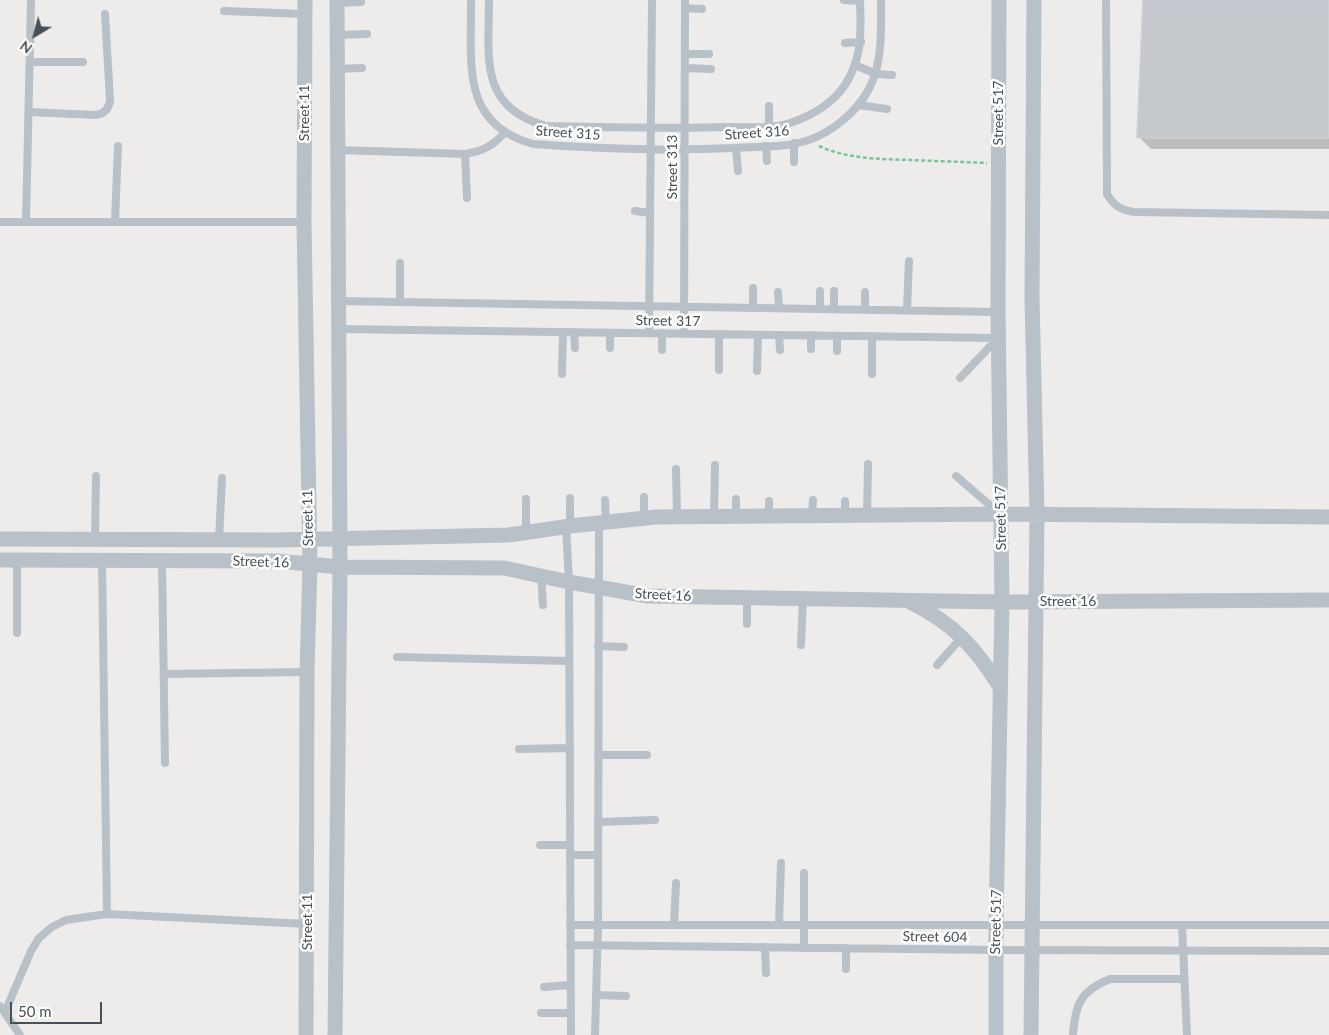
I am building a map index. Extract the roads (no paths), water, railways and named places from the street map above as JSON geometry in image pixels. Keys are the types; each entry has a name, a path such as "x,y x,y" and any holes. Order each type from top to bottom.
{"street":[{"name":"Street 517","path":"996,1035 996,924 1002,602 998,338 999,0"},
{"path":"1031,1035 1037,514 1032,298 1034,0"},
{"name":"Street 11","path":"335,1035 340,567 337,150 338,2"},
{"name":"Street 11","path":"305,7 304,222 308,539 310,564 307,672 306,1035"},
{"name":"Street 16","path":"0,539 219,540 509,535 568,526 644,518 736,516 769,508 812,516 845,508 867,515 1037,514 1329,517"},
{"name":"Street 16","path":"0,560 276,561 340,567 504,568 598,588 648,596 1002,602 1329,600"},
{"path":"906,600 926,610 962,638 983,661 1000,687"}],"lane":[{"path":"26,222 32,0"},
{"name":"Street 315","path":"471,0 472,82 476,97 483,111 504,133 518,140 533,144 685,150"},
{"name":"Street 315","path":"489,0 489,70 494,86 503,101 515,113 530,122 546,126 685,129"},
{"name":"Street 313","path":"649,333 652,0"},
{"path":"844,0 860,0"},
{"name":"Street 316","path":"685,129 788,124 809,116 829,103 844,85 855,65 861,42 860,0"},
{"name":"Street 316","path":"685,150 794,143 827,131 845,118 868,91 876,74 880,57 881,0"},
{"path":"1106,0 1107,194 1111,202 1118,207 1134,212 1329,215"},
{"path":"338,2 361,2"},
{"path":"685,4 702,10"},
{"name":"Street 313","path":"684,334 685,4"},
{"path":"224,11 305,7"},
{"path":"29,112 95,115 107,109 110,100 105,14"},
{"path":"338,35 368,34"},
{"path":"881,39 890,38"},
{"path":"472,39 489,39"},
{"path":"845,43 861,42"},
{"path":"685,54 709,54"},
{"path":"30,62 83,62"},
{"path":"855,65 876,74 892,75"},
{"path":"338,69 362,68"},
{"path":"685,68 711,69"},
{"path":"858,105 887,109"},
{"path":"769,106 770,126"},
{"path":"337,150 465,154 481,152 494,144 504,133"},
{"path":"794,143 794,162"},
{"path":"116,222 118,146"},
{"path":"766,146 767,161"},
{"path":"736,148 738,171"},
{"path":"465,154 467,198"},
{"path":"635,211 650,212"},
{"path":"0,222 304,222"},
{"path":"907,310 909,261"},
{"path":"400,263 400,302"},
{"path":"753,288 753,308"},
{"path":"820,291 820,309"},
{"path":"834,291 834,309"},
{"path":"778,292 778,308"},
{"path":"864,310 865,292"},
{"name":"Street 317","path":"338,301 998,312"},
{"name":"Street 317","path":"338,329 998,338"},
{"path":"562,374 563,332"},
{"path":"574,332 575,348"},
{"path":"610,333 610,348"},
{"path":"662,333 662,350"},
{"path":"719,334 719,370"},
{"path":"758,334 758,371"},
{"path":"779,335 780,350"},
{"path":"811,335 811,350"},
{"path":"837,336 837,351"},
{"path":"872,336 872,374"},
{"path":"960,378 998,338"},
{"path":"867,515 868,464"},
{"path":"714,517 715,466"},
{"path":"676,469 677,517"},
{"path":"95,540 96,476"},
{"path":"956,476 1001,514"},
{"path":"219,540 222,478"},
{"path":"644,497 644,518"},
{"path":"570,498 568,526 571,1035"},
{"path":"526,499 526,532"},
{"path":"736,499 736,516"},
{"path":"595,1035 598,926 598,588 605,500"},
{"path":"812,500 812,516"},
{"path":"17,560 18,633"},
{"path":"102,560 107,914"},
{"path":"162,561 165,763"},
{"path":"541,576 543,605"},
{"path":"747,597 748,624"},
{"path":"801,645 803,598"},
{"path":"937,665 962,638"},
{"path":"598,646 624,647"},
{"path":"398,657 569,661"},
{"path":"164,674 307,672"},
{"path":"518,749 570,748"},
{"path":"598,755 646,755"},
{"path":"598,822 655,820"},
{"path":"540,845 570,845"},
{"path":"570,856 598,855"},
{"path":"779,924 781,863"},
{"path":"804,873 804,948"},
{"path":"674,925 676,883"},
{"path":"20,1035 3,1009 39,938 52,927 66,920 107,914 307,924"},
{"name":"Street 604","path":"570,925 1329,925"},
{"path":"1182,925 1187,1035"},
{"name":"Street 604","path":"570,944 996,950 1329,951"},
{"path":"765,947 766,972"},
{"path":"846,948 846,969"},
{"path":"1074,1035 1074,1015 1078,1005 1084,996 1100,983 1110,980 1183,978"},
{"path":"544,987 570,985"},
{"path":"596,995 626,996"},
{"path":"542,1014 571,1013"}]}
